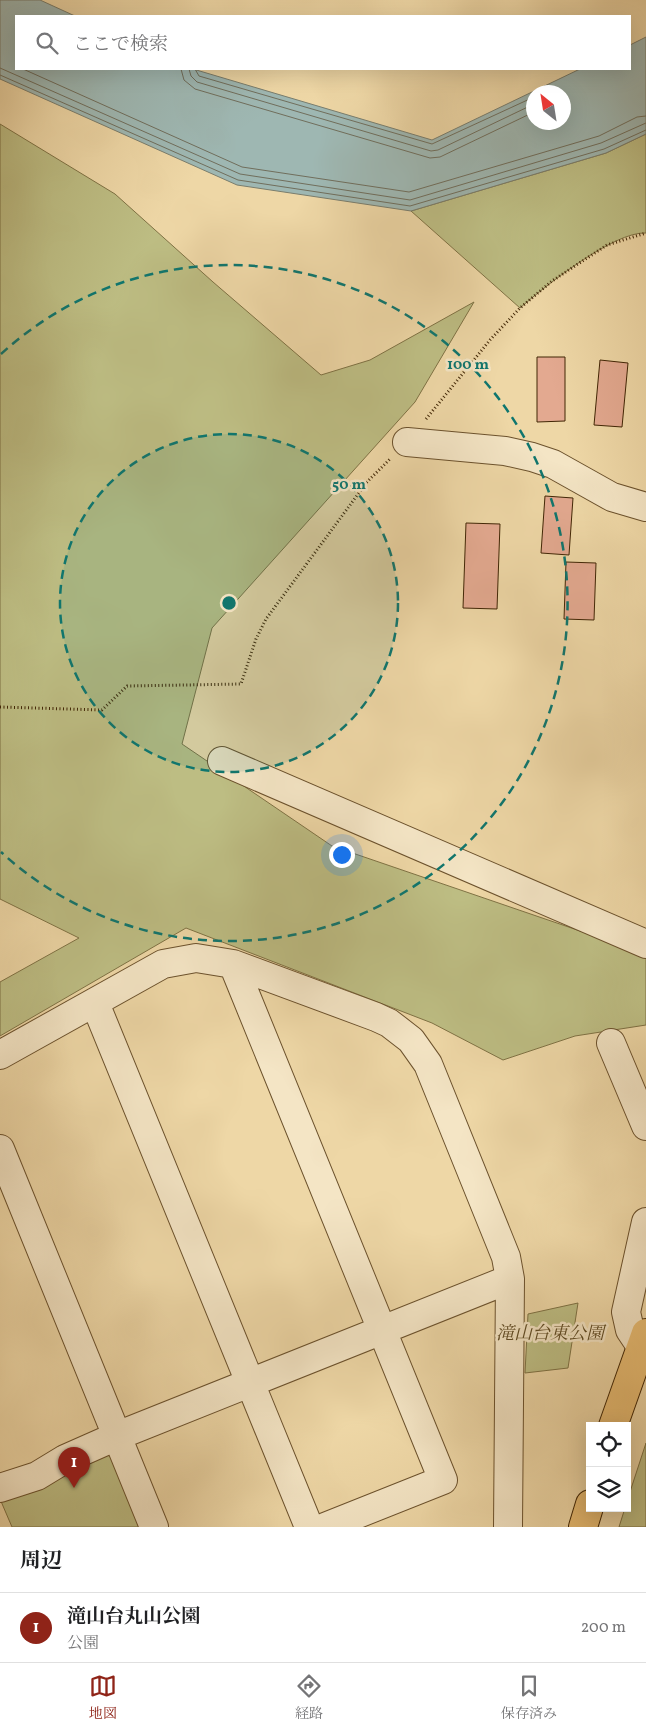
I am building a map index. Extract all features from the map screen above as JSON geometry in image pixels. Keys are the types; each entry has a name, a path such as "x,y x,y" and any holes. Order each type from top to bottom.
{"main road":[{"path":"615,1422 643,1339"},
{"path":"583,1527 588,1512"}],"street":[{"path":"407,442 505,451 532,457 553,464 612,497 646,507"},
{"path":"222,761 646,944"},
{"path":"0,1055 164,964 196,958 233,964 376,1017 389,1023 411,1040 420,1050 434,1079 506,1257 510,1279 508,1527"},
{"path":"233,964 443,1480 325,1527"},
{"path":"95,1003 309,1527"},
{"path":"611,1043 646,1126"},
{"path":"0,1149 154,1527"},
{"path":"643,1339 630,1330 626,1312 646,1222"},
{"path":"0,1488 37,1476 65,1459 117,1436 510,1279"}],"path":[{"path":"0,707 102,710 127,686 241,684 256,639 266,619 367,482 407,442 490,340 520,308 552,281 607,245 646,232"}],"green space":[{"path":"0,124 115,194 321,375 370,360 474,302 415,402 212,628 182,744 332,846 589,934 646,958 646,1025 575,1036 503,1060 432,1023 186,928 0,1036 0,982 79,938 0,899"},
{"path":"646,134 646,233 632,235 598,250 545,287 520,308 411,211 606,153"},
{"name":"滝山台東公園","path":"578,1303 568,1368 525,1373 528,1314"},
{"path":"646,1443 646,1527 619,1527 624,1512 631,1512 631,1489"},
{"path":"109,1445 143,1527 12,1527 0,1499"}],"water":[{"path":"0,0 40,0 73,15 15,15 15,70 196,70 432,140 526,95 526,130 571,130 571,85 547,85 578,70 631,70 631,44 646,37 646,134 606,153 411,211 237,185 0,79"}],"building":[{"path":"537,357 565,357 565,421 537,422"},
{"path":"600,360 628,363 622,427 594,425"},
{"path":"545,496 573,498 569,555 541,553"},
{"path":"466,523 500,524 497,609 463,608"},
{"path":"566,562 596,563 594,620 564,619"}],"place":[{"name":"滝山台丸山公園","path":"74,1488"}]}
